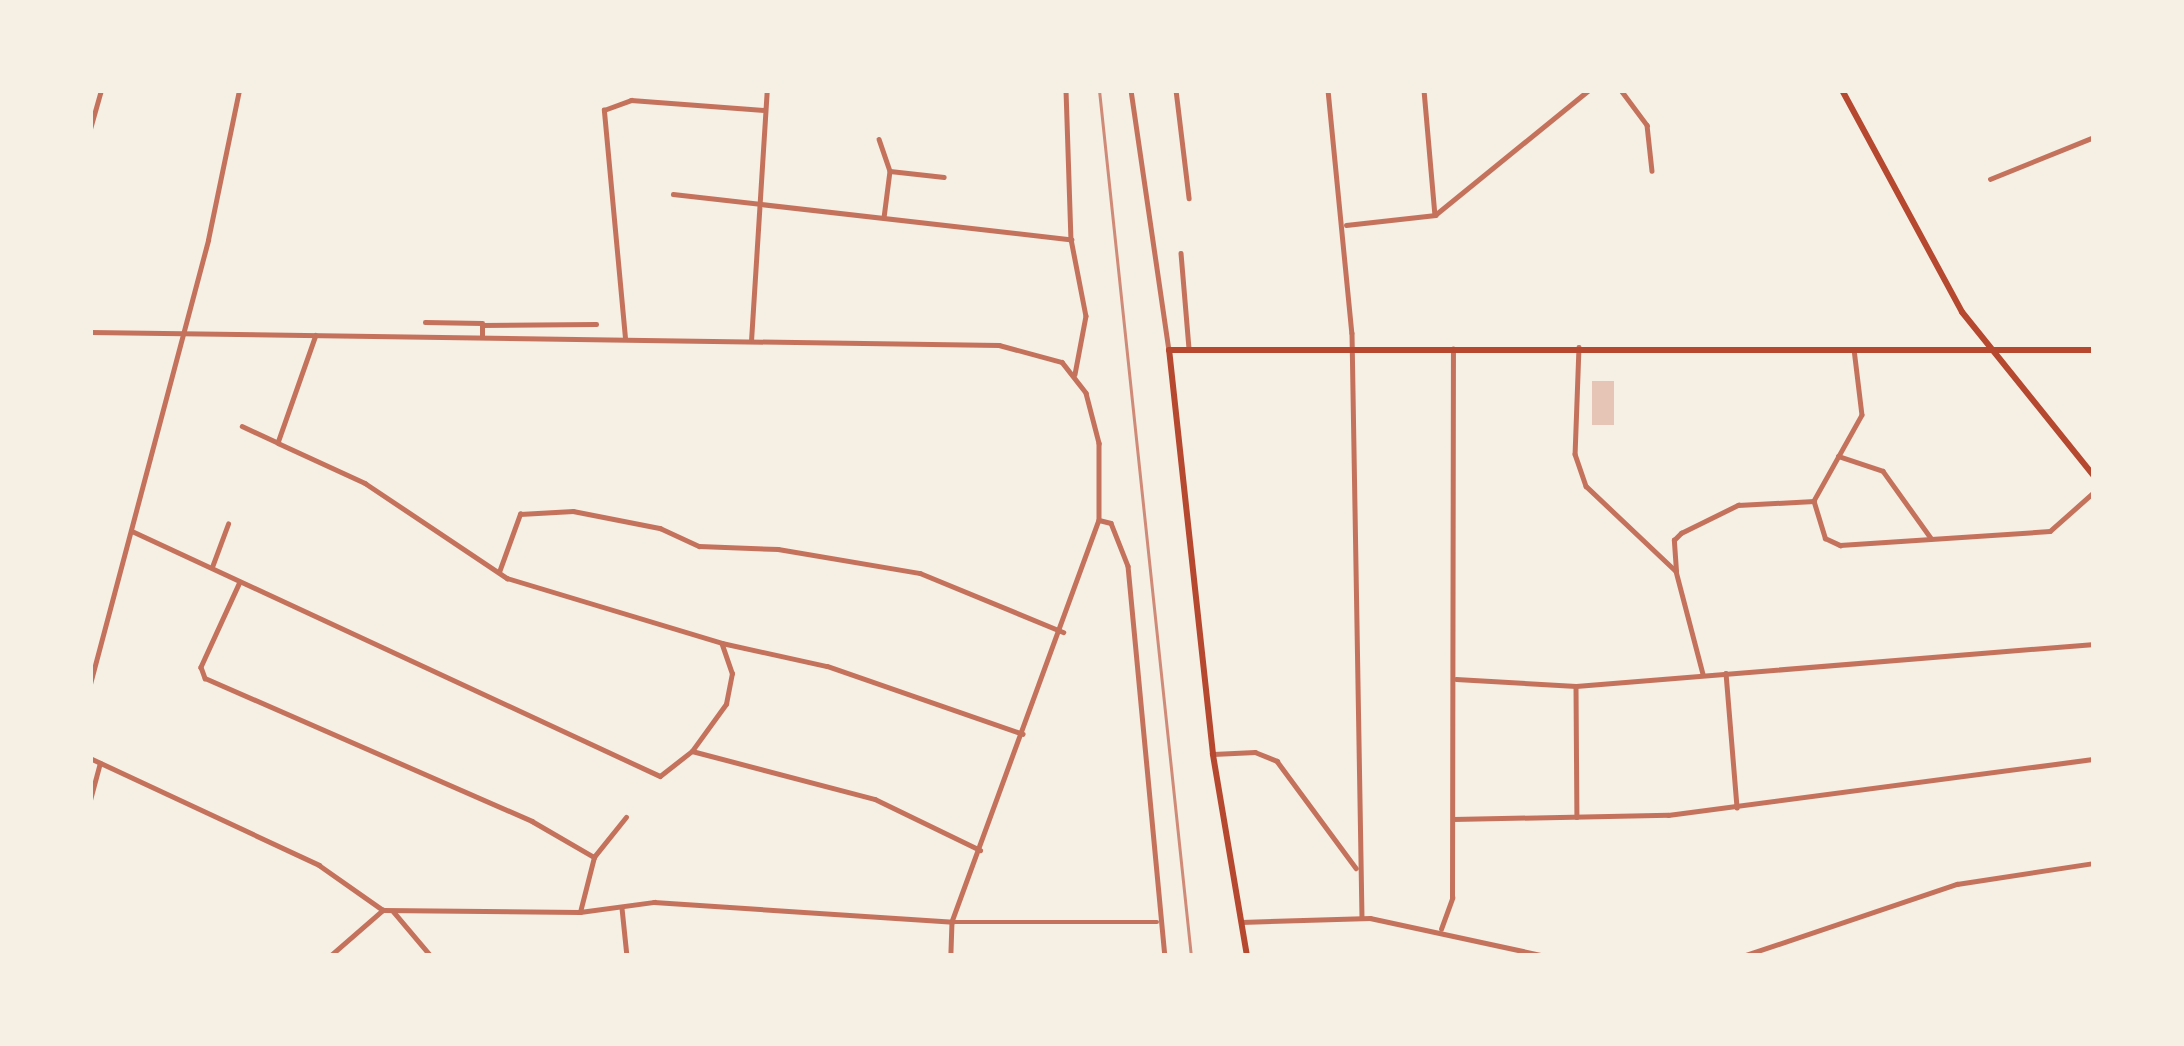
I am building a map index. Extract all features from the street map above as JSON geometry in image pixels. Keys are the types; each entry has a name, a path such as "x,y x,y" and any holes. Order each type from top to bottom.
{"main road":[{"path":"1842,90 1962,312 2094,476"},
{"path":"1247,956 1213,754 1169,350 2094,350"}],"street":[{"path":"90,129 101,90"},
{"path":"90,684 185,332 239,90"},
{"path":"751,340 767,90"},
{"path":"951,956 952,922 1063,632 1100,520 1099,443 1075,374 1086,316 1071,239 1066,90"},
{"path":"1131,90 1169,350"},
{"path":"1176,90 1189,199"},
{"path":"1328,90 1345,225 1352,348 1362,918"},
{"path":"1424,90 1435,215"},
{"path":"1345,225 1435,215 1589,90"},
{"path":"1621,90 1646,125 1652,171"},
{"path":"625,338 604,110 631,100 765,110"},
{"path":"1990,178 2094,137"},
{"path":"879,139 890,171 884,218"},
{"path":"890,171 944,177"},
{"path":"673,194 1071,239"},
{"path":"1181,253 1190,348"},
{"path":"425,322 596,324"},
{"path":"482,326 482,337"},
{"path":"90,332 999,345 1045,353 1075,374"},
{"path":"278,443 316,335"},
{"path":"1579,347 1575,454 1586,486 1676,571"},
{"path":"1441,929 1452,898 1456,679 1453,349"},
{"path":"1854,349 1862,415 1814,501 1816,527 1840,544 2050,531 2094,492"},
{"path":"242,426 365,483 530,588 722,643 827,665 1023,734"},
{"path":"1838,456 1883,471 1931,538"},
{"path":"1703,674 1676,571 1673,540 1738,505 1814,501"},
{"path":"499,572 520,514 573,511 660,528 699,546 778,549 920,573 1063,632"},
{"path":"1100,520 1111,524 1128,566 1157,922 1165,956"},
{"path":"212,567 228,524"},
{"path":"132,531 660,776 692,751 733,688 722,643"},
{"path":"241,581 201,667 205,678 532,821 594,857"},
{"path":"1456,679 1576,686 2094,644"},
{"path":"1726,673 1737,808"},
{"path":"1576,686 1577,817"},
{"path":"692,751 875,799 980,850"},
{"path":"1213,754 1256,752 1277,761 1358,870"},
{"path":"90,758 319,865 382,910 580,912 654,902 952,922 1157,922"},
{"path":"1453,819 1737,808 2094,759"},
{"path":"90,800 100,763"},
{"path":"580,912 594,857 626,818"},
{"path":"1743,956 1957,884 2094,863"},
{"path":"622,908 628,956"},
{"path":"329,956 382,910"},
{"path":"393,911 430,956"},
{"path":"1241,922 1362,918 1441,929 1546,956"}],"building":[{"path":"1592,381 1614,381 1614,425 1592,425"}],"railway":[{"path":"1099,90 1191,956"}]}
